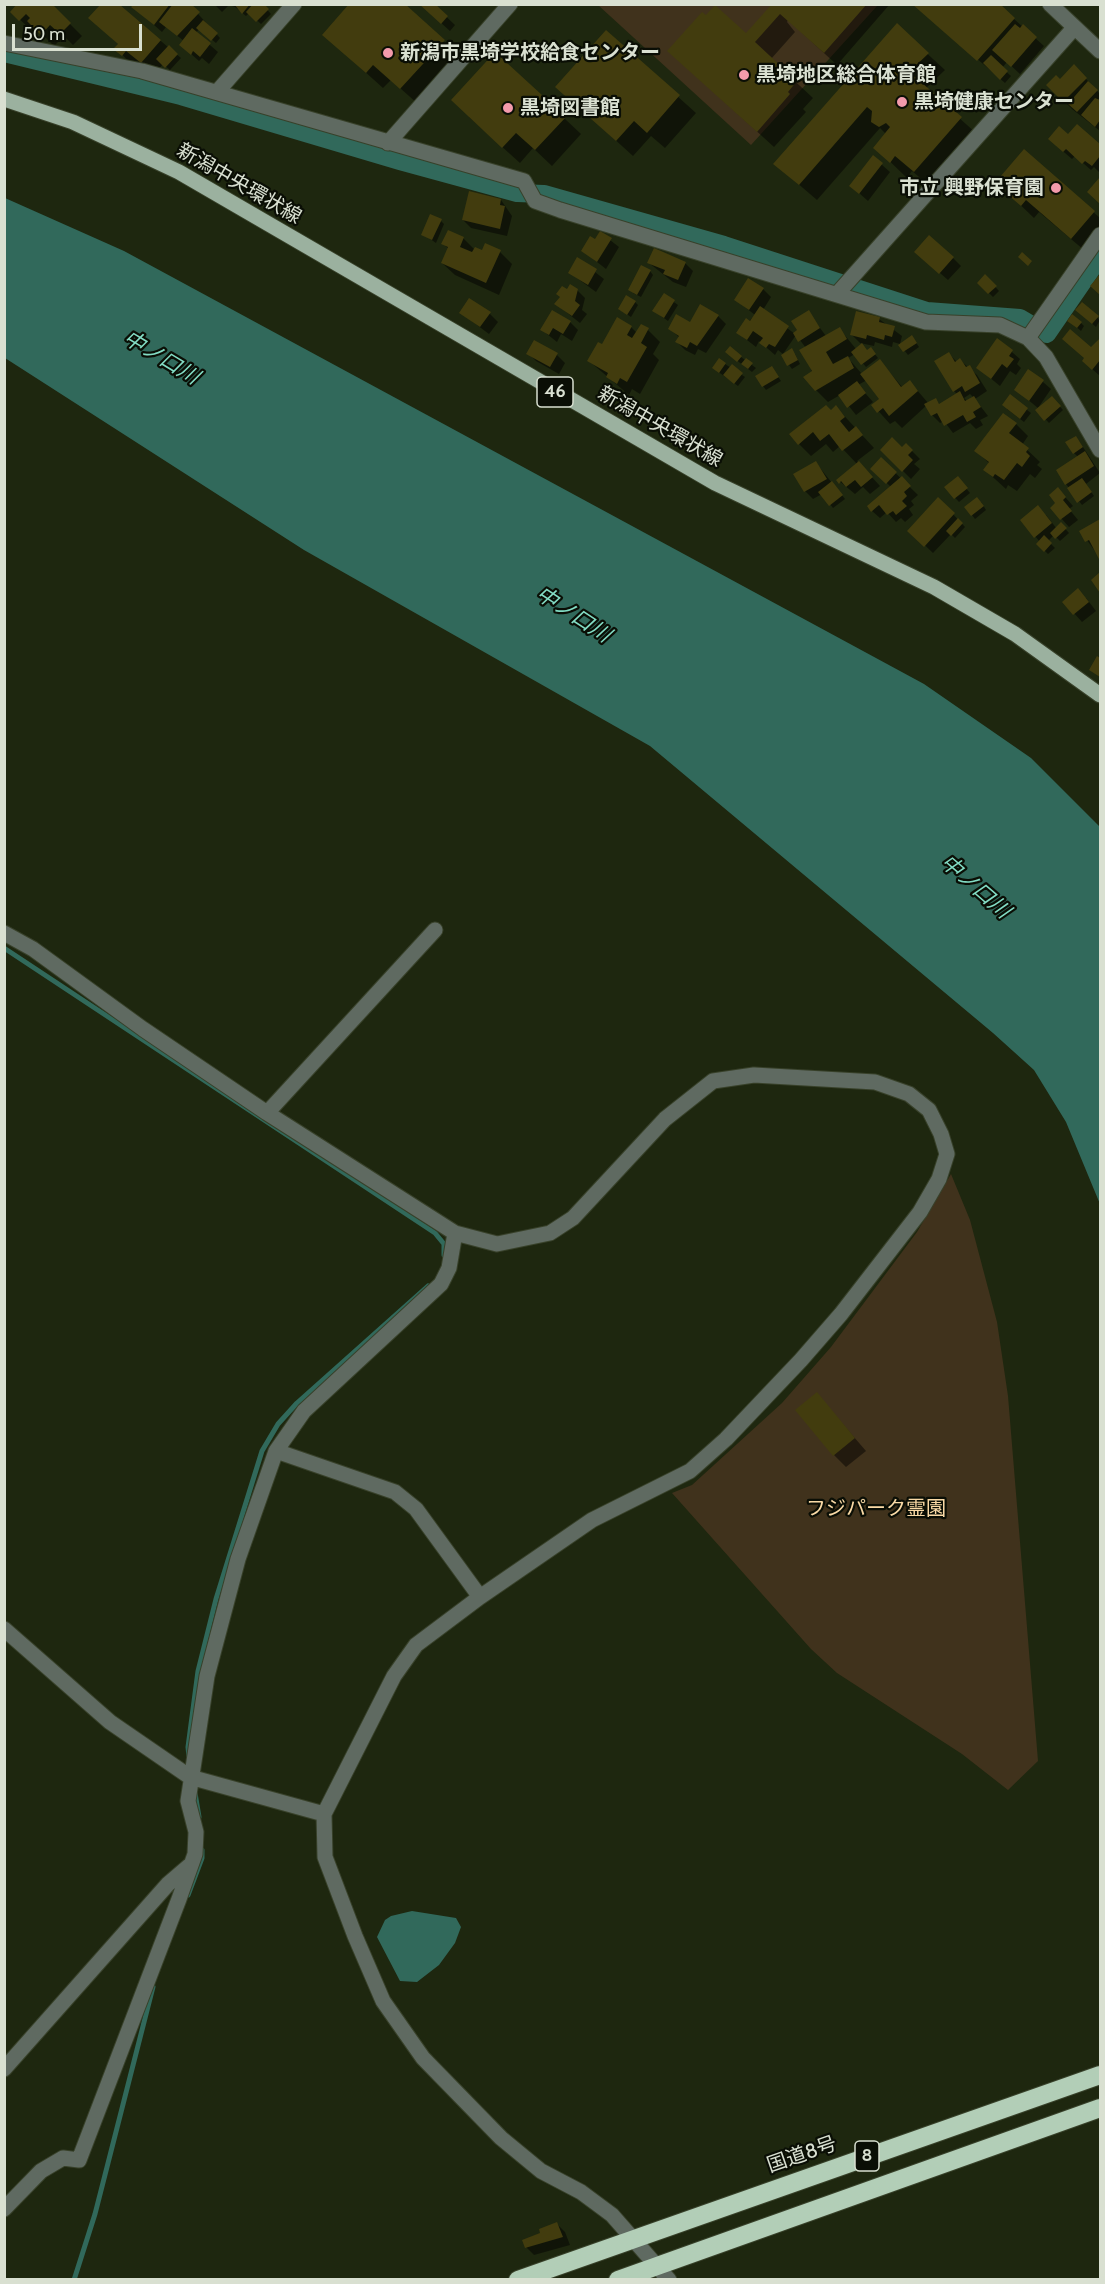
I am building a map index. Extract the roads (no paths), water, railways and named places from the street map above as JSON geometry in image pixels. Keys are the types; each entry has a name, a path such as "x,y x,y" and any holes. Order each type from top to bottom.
{"highway":[{"name":"国道8号","path":"518,2280 1101,2074"},
{"name":"8","path":"618,2280 1101,2108"}],"main road":[{"name":"新潟中央環状線","path":"4,99 73,122 179,172 715,483 934,587 1015,634 1101,695"}],"street":[{"path":"388,143 510,4"},
{"path":"1050,4 1101,51"},
{"path":"217,92 288,7"},
{"path":"837,294 1074,28"},
{"path":"4,43 142,71 524,181 535,201 560,210 926,322 1000,325 1028,338 1046,357 1101,450"},
{"path":"1028,338 1101,235"},
{"path":"267,1113 435,930"},
{"path":"4,933 33,949 143,1029 267,1113 455,1233 497,1244 550,1233 573,1218 665,1119 713,1081 754,1075 875,1082 909,1094 929,1110 941,1134 947,1154 939,1179 920,1212 883,1261 801,1360 726,1439 690,1470 592,1520 480,1597 416,1645 394,1676 324,1814 325,1857 355,1936 383,2001 423,2058 501,2138 541,2171 581,2192 612,2215 669,2280"},
{"path":"4,2209 40,2171 63,2158 79,2160 179,1899 195,1854 196,1832 188,1801 207,1676 258,1496 276,1451 304,1411 441,1284 449,1268 455,1233"},
{"path":"276,1451 395,1492 416,1509 480,1597"},
{"path":"4,1629 110,1722 190,1778 324,1814"},
{"path":"4,2069 168,1884 189,1866"}],"water":[{"name":"中ノ口川","path":"5,198 124,251 924,684 1031,758 1100,827 1100,1204 1066,1122 1034,1070 993,1033 650,746 304,550 5,358"},
{"path":"412,1911 456,1918 461,1927 455,1943 439,1965 417,1982 400,1981 377,1937 385,1920 391,1916"}],"waterway":[{"path":"4,53 181,96 517,193 544,194 724,245 927,311 1020,318 1047,334 1100,257"},
{"path":"4,948 435,1233 444,1244 444,1255"},
{"path":"189,1757 188,1747 198,1671 216,1599 262,1451 278,1424 297,1403 428,1286"},
{"path":"195,1793 199,1817"},
{"path":"188,1895 202,1858 202,1850"},
{"path":"74,2280 95,2214 153,1987"}],"place":[{"name":"新潟市黒埼学校給食センター","path":"388,53"},
{"name":"黒埼地区総合体育館","path":"744,75"},
{"name":"黒埼健康センター","path":"902,102"},
{"name":"黒埼図書館","path":"508,108"},
{"name":"市立 興野保育園","path":"1056,188"}],"park label":[{"name":"フジパーク霊園","path":"876,1509"}]}
